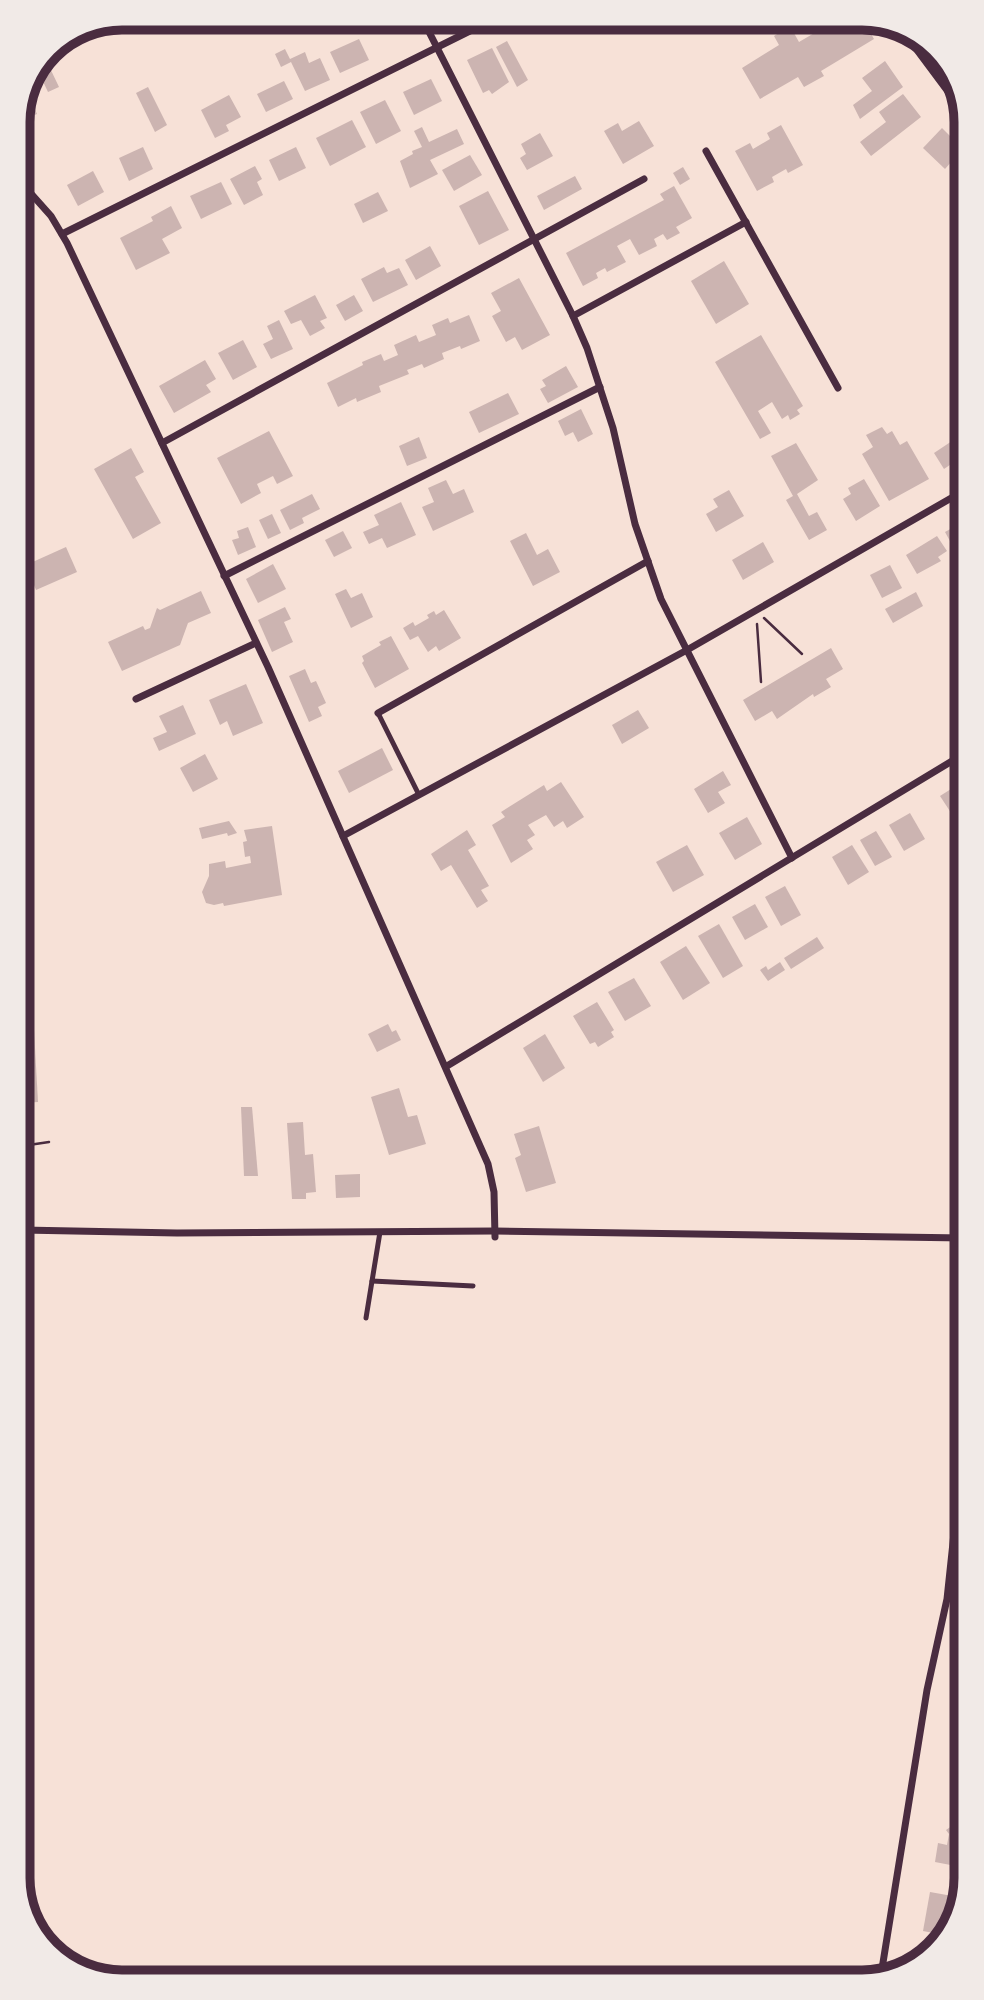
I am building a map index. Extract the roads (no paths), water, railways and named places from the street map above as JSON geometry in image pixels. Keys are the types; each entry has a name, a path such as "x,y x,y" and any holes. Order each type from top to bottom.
{"street":[{"path":"428,30 573,316 587,348 613,428 635,524 661,599 792,858"},
{"path":"62,234 472,30"},
{"path":"706,151 838,388"},
{"path":"162,443 644,179"},
{"path":"30,192 51,216 62,234 162,443 256,643 447,1066 488,1164 494,1192 495,1234"},
{"path":"573,316 746,222"},
{"path":"225,576 600,387"},
{"path":"343,835 687,650 954,496"},
{"path":"379,713 648,561"},
{"path":"136,699 256,643"},
{"path":"447,1066 954,760"},
{"path":"30,1230 954,1238"},
{"path":"882,1967 927,1690 947,1599 954,1533"}],"lane":[{"path":"379,713 419,795"},
{"path":"366,1318 380,1232"},
{"path":"372,1281 473,1286"}]}
